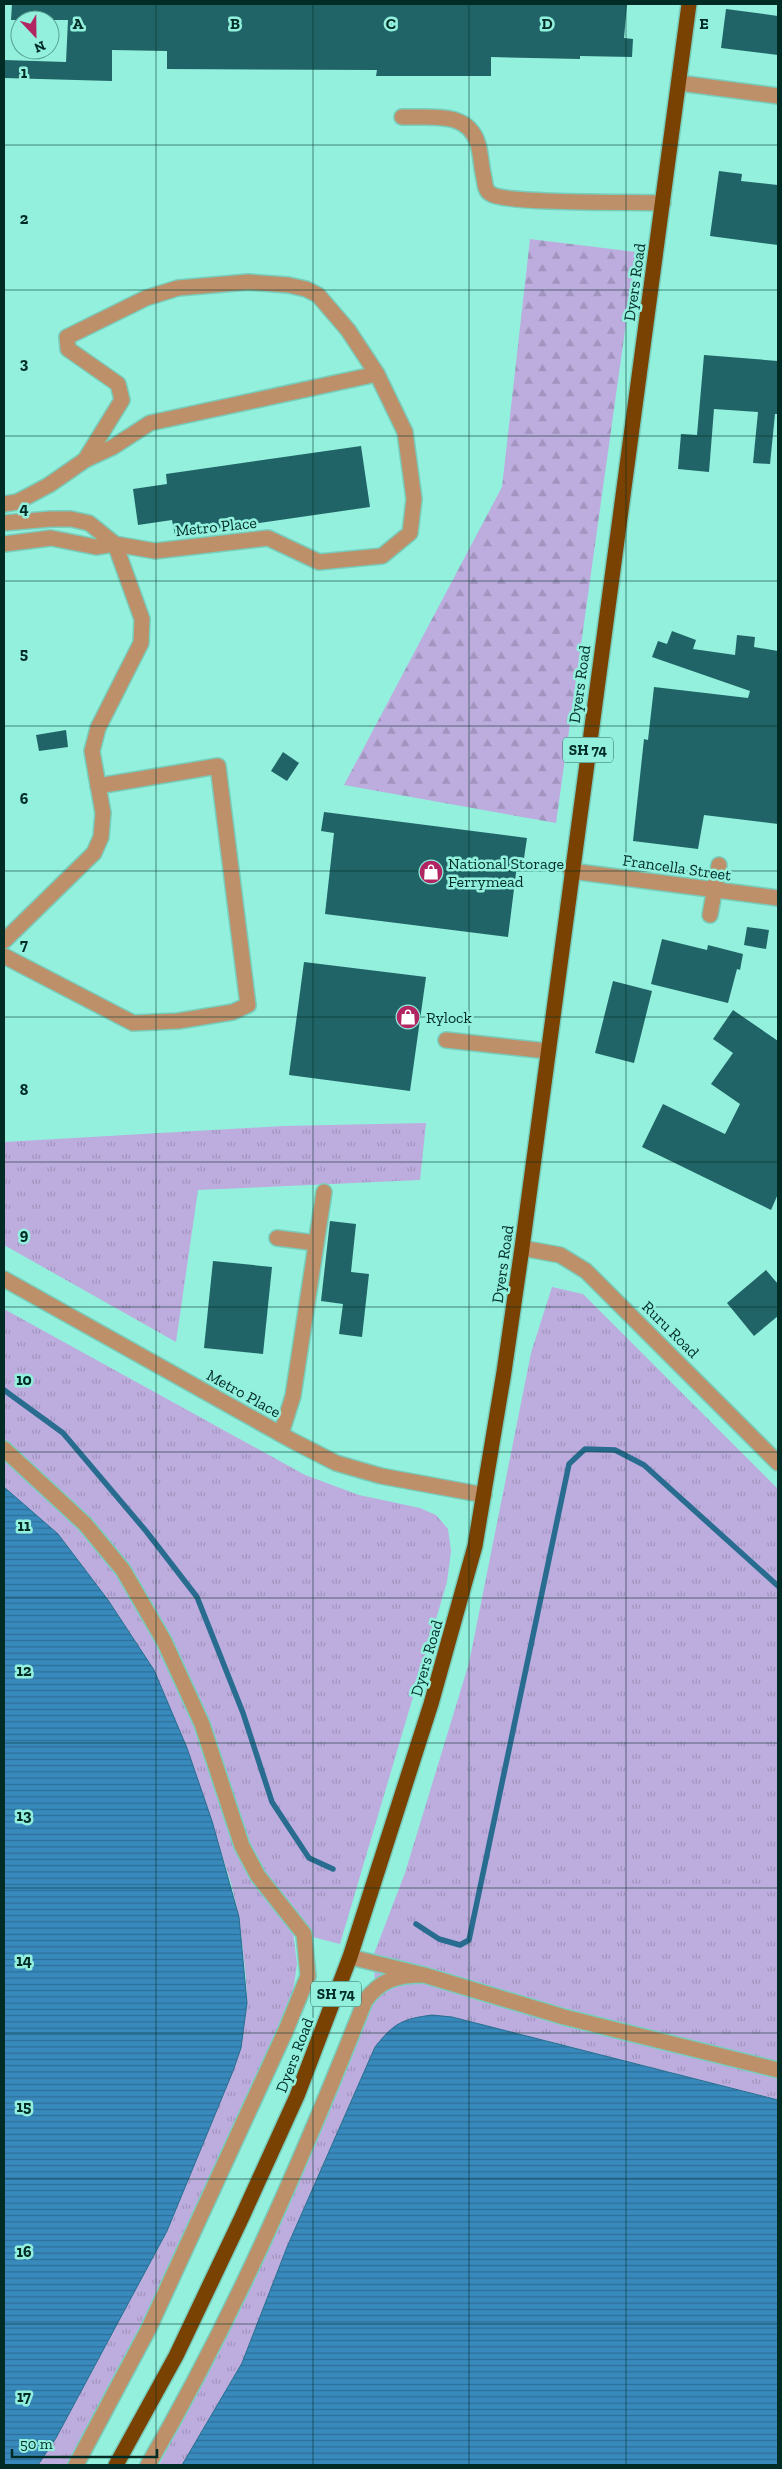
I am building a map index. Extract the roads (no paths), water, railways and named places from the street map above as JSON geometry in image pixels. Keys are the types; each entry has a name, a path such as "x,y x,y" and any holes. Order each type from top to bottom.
{"highway":[{"name":"Dyers Road","path":"116,2465 176,2356 297,2096 350,1957 431,1704 475,1546 522,1248 571,871 663,203 688,4"}],"street":[{"path":"679,83 778,96"},
{"path":"402,117 454,118 464,122 474,134 478,144 486,190 492,195 517,199 663,203"},
{"name":"Metro Place","path":"4,523 71,519 89,523 115,544 156,551 268,538 319,562 382,556 410,533 414,499 405,432 377,374 348,330 318,295 306,289 248,282 212,284 162,292 90,324 67,337 68,349 118,384 122,400 85,460"},
{"path":"4,504 17,502 49,485 85,460 113,447 150,423 377,374"},
{"path":"4,544 51,538 96,547 115,544 142,619 141,643 98,728 92,751 103,813 101,837 94,853 4,941"},
{"path":"4,956 133,1023 178,1021 233,1012 248,1006 218,766 98,786"},
{"path":"710,916 719,865"},
{"name":"Francella Street","path":"571,871 778,898"},
{"path":"446,1040 547,1051"},
{"path":"280,1434 293,1396 324,1192"},
{"path":"277,1238 316,1243"},
{"name":"Ruru Road","path":"522,1248 560,1255 586,1271 778,1463"},
{"name":"Metro Place","path":"4,1279 280,1434 336,1463 363,1471 484,1495"},
{"path":"4,1448 85,1524 123,1570 164,1641 202,1724 242,1846 258,1876 304,1934 308,1976 286,2030 148,2328 76,2465"},
{"path":"350,1957 424,1975 564,2017 778,2070"},
{"path":"148,2465 188,2396 227,2321 317,2121 365,2001 373,1990 393,1977 424,1975"}],"water":[{"path":"4,1487 58,1534 108,1600 154,1670 187,1748 212,1821 239,1917 247,2003 241,2048 233,2071 167,2231 56,2438 38,2465 4,2465"},
{"path":"432,2015 452,2017 778,2100 778,2465 182,2465 242,2363 287,2247 375,2047 393,2027 413,2018"}],"waterway":[{"path":"4,1390 63,1433 146,1531 197,1597 243,1713 272,1802 309,1858 333,1869"},
{"path":"416,1924 439,1939 460,1945 469,1940 569,1464 585,1449 615,1450 644,1465 778,1586"}],"place":[{"name":"National Storage Ferrymead","path":"431,872"},
{"name":"Rylock","path":"408,1017"}]}
